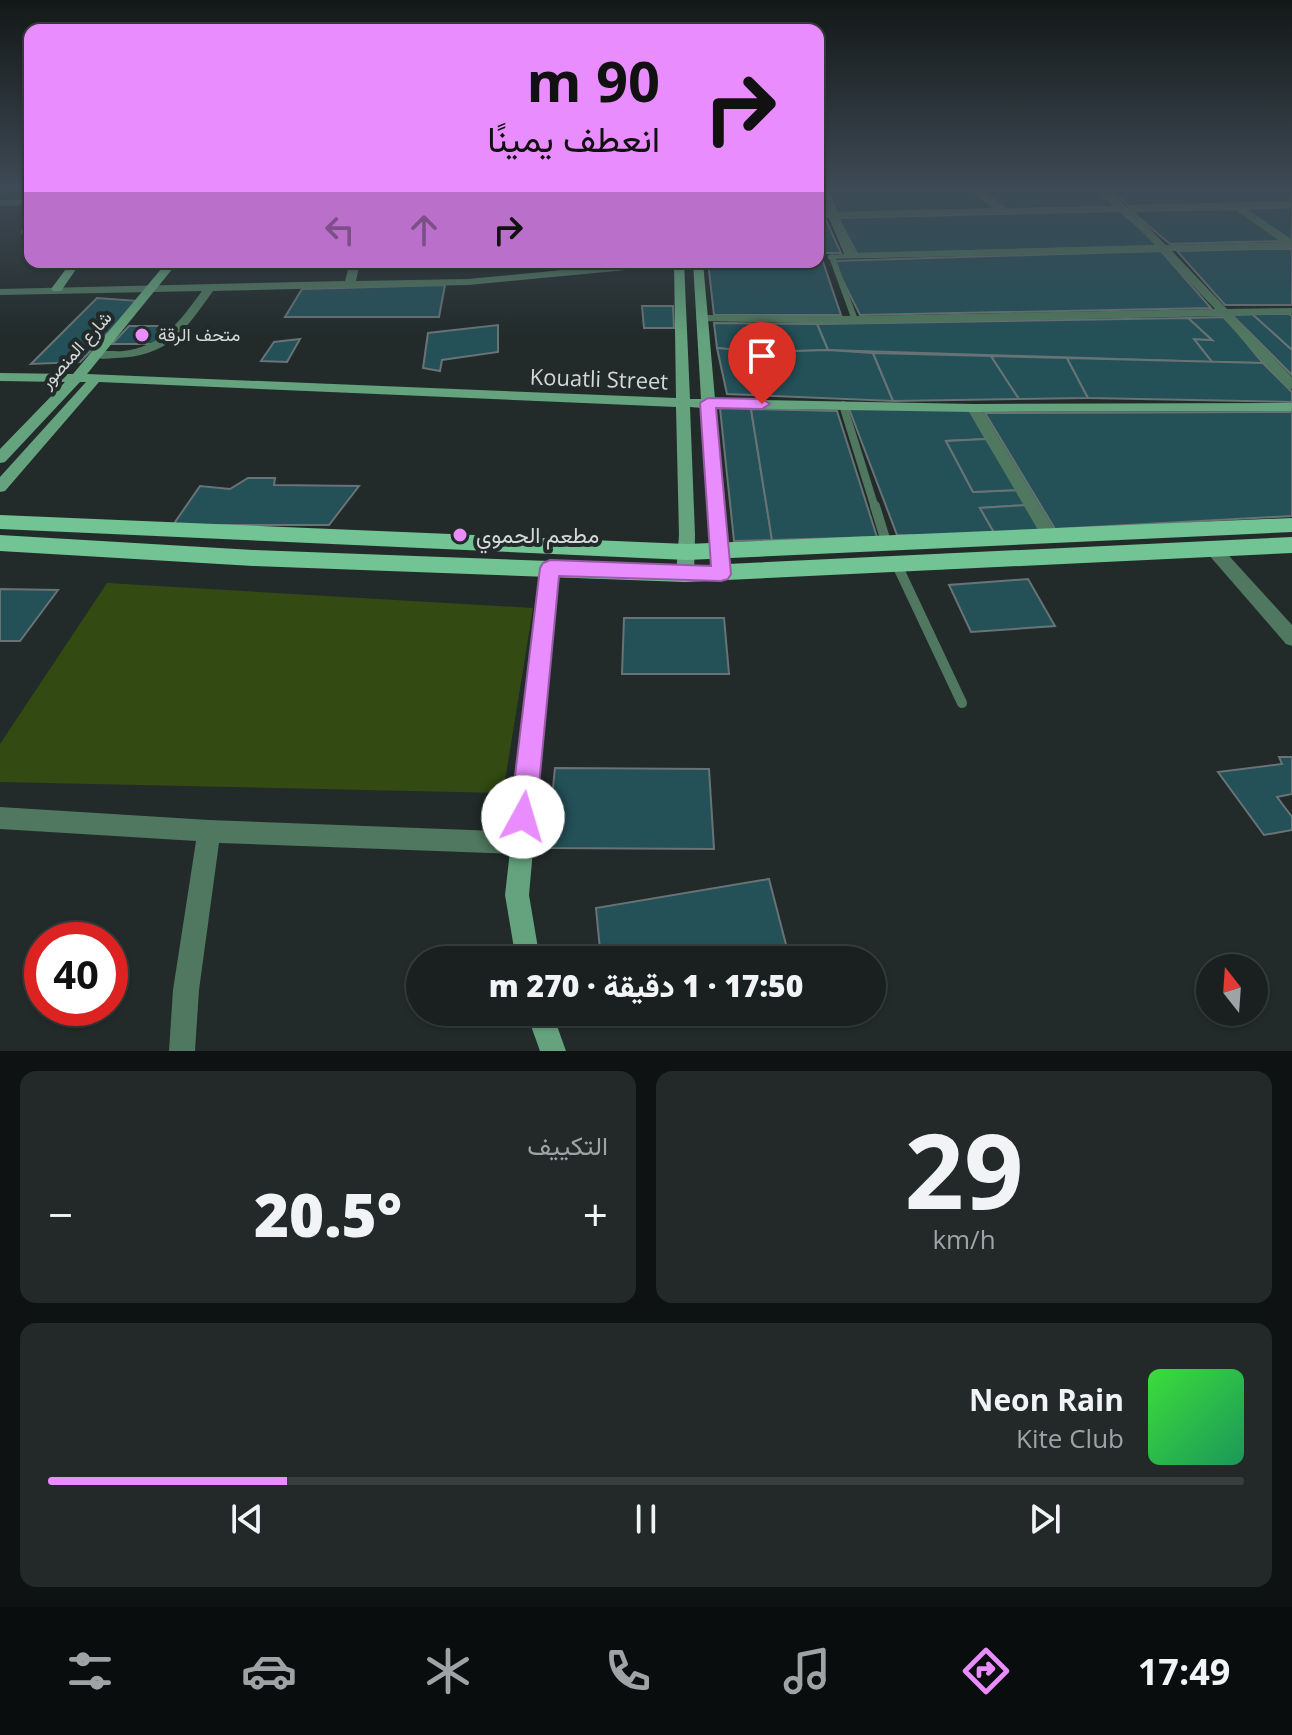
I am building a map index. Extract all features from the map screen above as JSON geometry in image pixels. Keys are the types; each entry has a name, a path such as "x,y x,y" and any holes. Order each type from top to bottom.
{"main road":[{"path":"0,522 687,552 1292,525"},
{"path":"0,543 253,558 685,574 1292,545"}],"street":[{"path":"843,239 851,257"},
{"path":"1157,239 1221,312 1292,385"},
{"path":"832,257 1292,245"},
{"path":"57,289 72,268"},
{"name":"شارع المنصور","path":"0,458 98,355 169,268"},
{"path":"350,285 354,268"},
{"path":"0,292 468,282 552,268"},
{"path":"679,268 687,552 685,574"},
{"path":"698,268 721,574"},
{"path":"98,355 147,351 171,341 211,286"},
{"path":"702,319 855,320 1292,311"},
{"name":"شارع المنصور","path":"0,487 116,355"},
{"name":"Kouatli Street","path":"0,377 96,378 684,403 974,408 1292,407"},
{"path":"974,408 1051,538"},
{"path":"1214,550 1292,638"},
{"path":"526,946 517,895 520,843 550,568"},
{"path":"1,823 520,843"},
{"path":"182,1051 186,990 209,831"},
{"path":"544,1026 553,1051"}],"lane":[{"path":"832,257 855,320"},
{"path":"843,405 887,545"},
{"path":"897,565 962,703"}],"green space":[{"path":"107,583 533,608 503,793 0,782 0,744"}],"building":[{"path":"824,239 835,239 841,253 824,253"},
{"path":"849,239 1153,239 1161,246 857,254"},
{"path":"1164,239 1282,241 1170,244"},
{"path":"1292,249 1292,305 1225,305 1177,251"},
{"path":"1161,251 1211,308 860,315 833,261"},
{"path":"824,265 841,315 714,315 709,268 824,268"},
{"path":"445,285 439,317 285,317 302,289"},
{"path":"97,298 139,301 80,362 31,364"},
{"path":"642,306 673,306 674,328 644,328"},
{"path":"1252,314 1292,316 1292,350"},
{"path":"1252,314 1292,350 1292,375 1232,315"},
{"path":"1225,317 1263,363 1212,362 1194,339 1212,340 1188,318"},
{"path":"1188,318 1212,340 1194,339 1212,362 828,350 817,324"},
{"path":"714,323 817,324 828,350 763,352 717,348"},
{"path":"498,325 498,352 442,360 440,371 423,368 428,333"},
{"name":"متحف الرقة","path":"129,326 171,326 156,344 112,344"},
{"path":"300,339 287,362 261,361 274,342"},
{"path":"717,348 763,352 828,350 873,353 893,401 727,394"},
{"path":"873,353 991,356 1019,399 893,401"},
{"path":"991,356 1067,358 1088,398 1019,399"},
{"path":"1067,358 1263,363 1292,392 1292,402 1088,398"},
{"path":"848,406 968,408 986,439 946,441 973,492 1017,490 1026,505 980,508 996,536 897,535"},
{"path":"720,408 751,409 772,540 734,541"},
{"path":"751,409 837,411 877,537 772,540"},
{"path":"1292,412 1292,516 1055,529 985,413"},
{"path":"986,439 1017,490 973,492 946,441"},
{"path":"248,478 275,478 274,485 359,486 329,525 173,525 200,486 230,489"},
{"path":"1026,505 1043,533 996,536 980,508"},
{"path":"1028,579 1055,626 971,632 949,585"},
{"path":"0,589 58,590 20,641 0,641"},
{"path":"624,618 724,618 729,674 622,674"},
{"path":"1279,757 1292,757 1292,794 1277,797 1292,817 1292,830 1264,835 1218,772 1282,764"},
{"path":"555,768 709,769 714,849 547,848"},
{"path":"769,879 786,946 600,946 596,908"}],"place":[{"name":"متحف الرقة","path":"142,335"},
{"name":"مطعم الحموي","path":"460,535"}],"route":[{"path":"523,817 550,568 721,574 708,403 762,404"}]}
